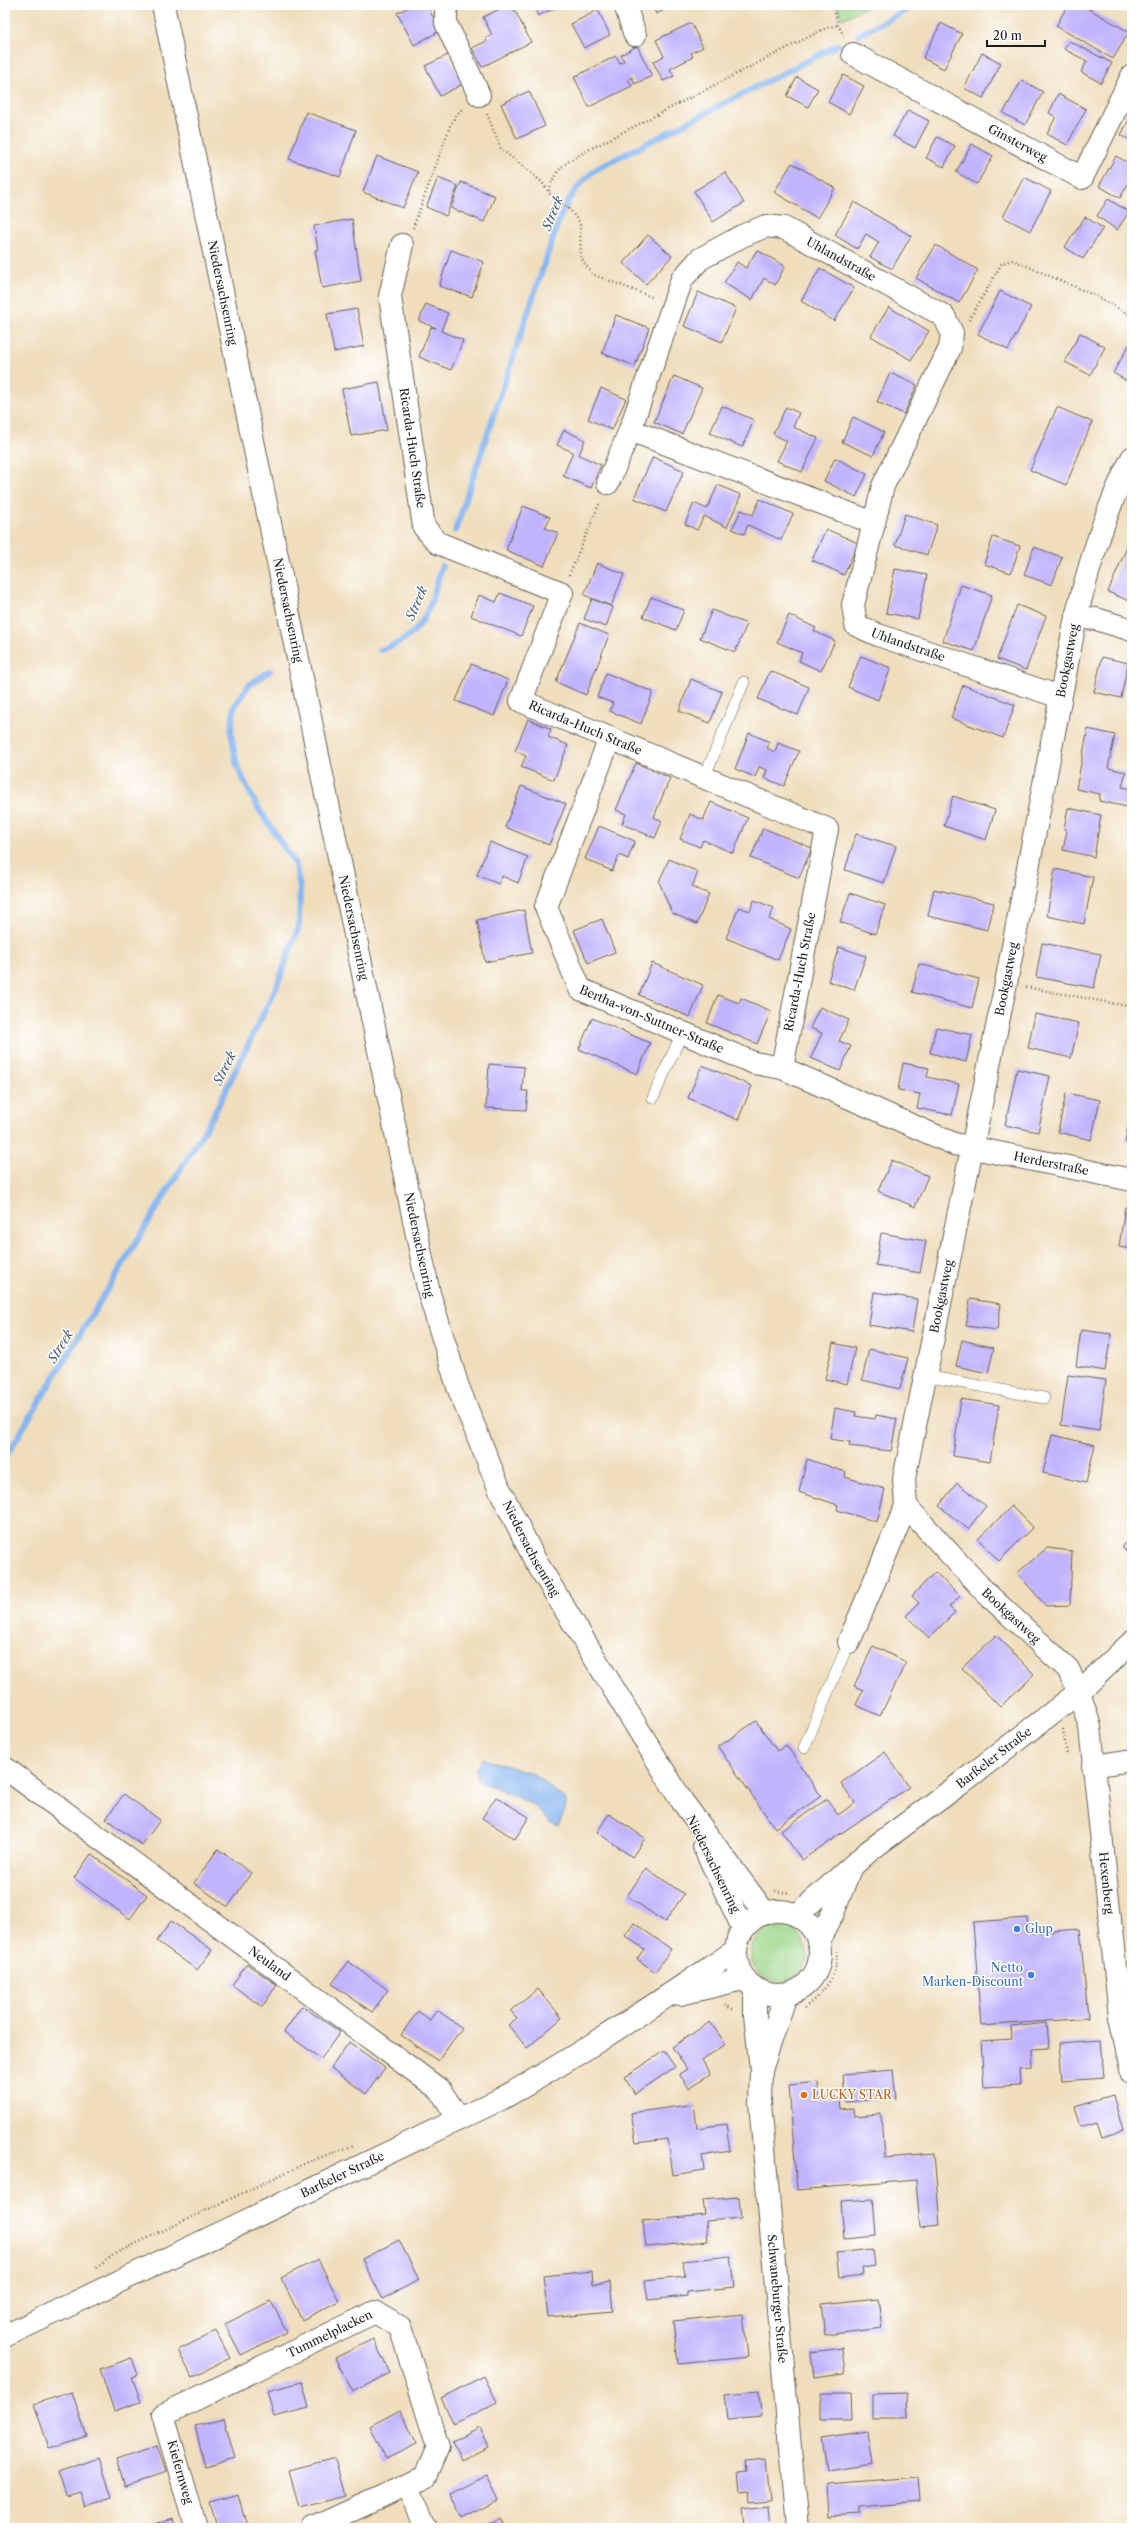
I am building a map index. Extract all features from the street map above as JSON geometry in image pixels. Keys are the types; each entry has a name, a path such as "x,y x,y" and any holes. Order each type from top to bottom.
{"street":[{"name":"Niedersachsenring","path":"163,5 429,1293 458,1387 499,1488 535,1560 682,1801 765,1913"},
{"path":"446,5 446,23 479,95"},
{"path":"625,5 635,35"},
{"name":"Ginsterweg","path":"853,54 1082,178 1132,76"},
{"name":"Uhlandstraße","path":"608,483 630,430 671,305 682,279 700,259 766,226 784,228 944,316 952,333 950,348 883,486 853,605 856,625 878,635 1060,697"},
{"name":"Ricarda-Huch Straße","path":"402,245 390,296 424,527 438,543 562,593 520,702 827,829 782,1068"},
{"path":"630,430 874,523"},
{"name":"Bookgastweg","path":"850,1642 906,1506 904,1479 971,1147 1006,983 1076,617 1090,561 1129,470"},
{"path":"1076,617 1096,619 1132,630"},
{"name":"Bertha-von-Suttner-Straße","path":"610,740 546,907 580,989 754,1063 782,1068 954,1144 971,1147"},
{"name":"Herderstraße","path":"971,1147 1132,1180"},
{"name":"Bookgastweg","path":"906,1506 985,1592 1068,1669 1079,1692"},
{"name":"Barßeler Straße","path":"797,1915 869,1851 960,1784 1079,1692 1132,1642"},
{"name":"Hexenberg","path":"1079,1692 1090,1727 1120,2016 1132,2074"},
{"path":"1093,1766 1132,1760"},
{"name":"Neuland","path":"5,1768 70,1818 440,2090 459,2119"},
{"name":"Niedersachsenring","path":"682,1801 743,1928"},
{"name":"Barßeler Straße","path":"828,1945 833,1913 850,1868"},
{"path":"781,1911 797,1915 828,1945 820,1955 817,1969 805,1986 786,1995 765,1994 749,1984 737,1965 735,1951 737,1939 743,1928 753,1918 765,1913 781,1911"},
{"name":"Barßeler Straße","path":"5,2336 459,2119 551,2070 670,1996 735,1951"},
{"name":"Barßeler Straße","path":"670,1996 717,1985 749,1984"},
{"name":"Schwaneburger Straße","path":"749,1984 755,2015 761,2069 760,2103 797,2528"},
{"name":"Schwaneburger Straße","path":"761,2069 780,2018 786,1995"},
{"name":"Tummelplacken","path":"163,2415 375,2312 400,2326 438,2447 425,2477 313,2528"},
{"name":"Kiefernweg","path":"163,2415 196,2528"},
{"path":"407,2486 426,2528"}],"lane":[{"path":"704,778 744,682"},
{"path":"653,1098 682,1032"},
{"path":"926,1376 1044,1398"},
{"path":"804,1748 850,1642"}],"path":[{"path":"832,5 838,25 853,54"},
{"path":"549,192 552,177 563,164 819,32 838,25"},
{"path":"402,245 417,222 453,120 457,114 479,95 501,150 542,182 549,192 570,210 580,223 581,258 592,274 671,305"},
{"path":"952,333 963,330 1002,263 1012,260 1096,296 1132,316"},
{"path":"562,593 608,483"},
{"path":"1006,983 1132,1007"},
{"path":"749,1891 759,1884 782,1893 793,1893 802,1889 815,1899"},
{"path":"780,2018 791,2018 828,1985 835,1966 828,1945"},
{"path":"717,1985 722,2003 738,2014 755,2015"},
{"path":"91,2272 116,2253 308,2162 356,2144"}],"green space":[{"path":"837,5 871,5 842,19"},
{"path":"779,1926 790,1929 799,1934 804,1943 807,1954 804,1965 799,1974 790,1979 779,1982 768,1979 759,1974 754,1965 751,1954 754,1943 759,1934 768,1929"}],"water":[{"path":"483,1759 532,1773 565,1799 565,1811 558,1826 549,1822 535,1806 493,1786 486,1786 477,1779 476,1769"}],"building":[{"path":"413,5 427,5 440,31 414,45 397,13"},
{"path":"508,5 512,5 531,42 482,67 472,48 487,41 485,39 492,35 483,17"},
{"path":"533,5 554,5 555,8 538,16"},
{"path":"652,5 674,5 656,14"},
{"path":"1068,5 1082,5 1129,32 1113,59 1056,26"},
{"path":"598,10 610,35 584,48 571,24"},
{"path":"691,23 703,47 691,53 693,57 670,69 674,76 663,81 653,62 664,56 656,40"},
{"path":"941,23 962,34 944,69 923,58"},
{"path":"1069,41 1112,63 1101,83 1081,72 1087,61 1064,49"},
{"path":"637,46 652,76 635,84 632,77 628,79 632,86 589,107 574,77 616,56 620,63 624,61 621,55"},
{"path":"982,53 1001,63 983,98 964,88"},
{"path":"448,55 463,84 440,96 425,66"},
{"path":"843,75 864,86 849,114 828,102"},
{"path":"797,77 818,89 808,107 787,96"},
{"path":"1022,80 1043,92 1025,125 1003,113"},
{"path":"529,91 545,126 517,139 501,104"},
{"path":"1058,94 1086,109 1067,145 1047,134 1056,117 1049,113"},
{"path":"908,110 929,121 915,148 893,136"},
{"path":"306,112 356,130 340,177 289,159"},
{"path":"1132,114 1132,141 1121,135"},
{"path":"937,137 955,146 944,167 926,158"},
{"path":"972,144 993,156 977,184 956,172"},
{"path":"377,156 418,172 403,208 363,192"},
{"path":"1116,156 1132,165 1132,177 1120,198 1099,186"},
{"path":"792,163 835,188 817,218 774,192"},
{"path":"725,172 744,203 713,222 694,191"},
{"path":"1024,177 1051,191 1030,231 1003,217"},
{"path":"438,178 458,186 446,216 426,207"},
{"path":"461,182 495,196 484,222 451,208"},
{"path":"1108,199 1129,212 1117,230 1097,216"},
{"path":"854,202 911,236 892,269 870,257 879,242 866,234 857,249 835,235"},
{"path":"1085,217 1103,228 1083,259 1065,247"},
{"path":"352,219 361,281 322,288 315,250 318,250 314,226"},
{"path":"648,235 672,256 646,284 623,263"},
{"path":"936,245 978,270 959,303 916,278"},
{"path":"451,250 484,262 472,297 439,286"},
{"path":"757,250 785,266 775,285 764,278 752,300 724,283 737,262 746,268"},
{"path":"820,268 854,288 834,321 801,301"},
{"path":"1000,291 1031,307 1008,350 978,334"},
{"path":"698,292 736,308 722,342 684,326"},
{"path":"426,304 448,313 441,331 463,340 451,370 419,357 431,327 436,328 419,321"},
{"path":"889,307 929,331 911,360 871,336"},
{"path":"357,309 364,346 334,352 327,314"},
{"path":"616,315 649,328 635,366 602,353"},
{"path":"1080,333 1105,347 1090,375 1065,362"},
{"path":"1129,345 1132,346 1132,384 1113,373"},
{"path":"890,373 917,385 904,414 877,402"},
{"path":"674,376 702,388 682,434 654,422"},
{"path":"379,382 387,430 351,436 342,389"},
{"path":"601,388 626,399 612,430 588,419"},
{"path":"722,406 754,420 742,447 710,433"},
{"path":"786,407 799,413 793,427 818,438 802,472 777,461 787,441 773,434"},
{"path":"1057,407 1092,422 1066,485 1030,470"},
{"path":"853,417 884,432 873,456 842,442"},
{"path":"564,430 585,440 579,455 601,465 591,488 563,476 573,452 557,445"},
{"path":"653,457 684,471 666,512 634,498"},
{"path":"835,458 867,474 856,497 824,481"},
{"path":"718,485 741,495 727,527 704,516 697,530 685,524 694,503 707,509"},
{"path":"760,499 793,514 781,540 748,525 744,534 732,529 741,510 753,515"},
{"path":"523,506 550,517 545,528 558,533 544,566 506,550"},
{"path":"905,514 937,525 927,555 895,545"},
{"path":"826,529 858,543 844,575 812,560"},
{"path":"993,537 1020,546 1011,573 984,564"},
{"path":"1130,540 1132,541 1132,602 1108,592"},
{"path":"1034,547 1062,557 1052,585 1024,575"},
{"path":"597,563 624,574 611,606 584,595"},
{"path":"895,569 927,575 918,619 886,613"},
{"path":"961,585 992,595 974,651 943,641"},
{"path":"500,593 533,606 521,636 471,616 479,595 496,602"},
{"path":"651,597 684,610 676,630 643,617"},
{"path":"592,599 613,607 606,627 584,619"},
{"path":"1017,605 1046,616 1026,670 997,659"},
{"path":"712,610 747,624 735,652 700,638"},
{"path":"789,615 816,628 814,631 835,641 821,671 799,661 802,653 777,642"},
{"path":"580,623 609,635 586,695 556,682"},
{"path":"861,656 891,668 878,700 848,687"},
{"path":"1102,657 1128,663 1121,698 1094,692"},
{"path":"471,664 508,680 494,716 456,701"},
{"path":"770,671 809,687 798,715 758,699"},
{"path":"606,673 653,692 641,724 610,711 613,703 597,697"},
{"path":"691,679 722,692 710,723 679,711"},
{"path":"963,685 1015,705 1003,738 951,718"},
{"path":"528,719 551,729 548,737 568,745 554,780 521,767 526,756 515,751"},
{"path":"1088,729 1115,735 1108,768 1126,772 1122,787 1132,789 1132,808 1099,801 1100,794 1076,789"},
{"path":"749,733 770,742 767,748 775,752 778,743 799,751 784,786 764,778 767,770 759,767 755,777 735,769"},
{"path":"636,763 670,778 654,817 662,821 655,838 622,824 626,814 616,810"},
{"path":"521,786 566,804 549,845 505,827"},
{"path":"953,796 995,810 986,840 944,826"},
{"path":"711,802 748,818 733,853 703,840 700,847 680,839 690,814 703,820"},
{"path":"1068,808 1101,815 1094,857 1063,850 1067,830 1064,829"},
{"path":"599,826 635,841 628,859 619,855 612,871 585,859"},
{"path":"763,828 812,848 799,878 751,858"},
{"path":"856,834 896,846 884,883 845,870"},
{"path":"490,842 528,857 518,883 502,876 499,884 477,875"},
{"path":"669,859 698,872 692,887 709,894 697,924 672,913 659,882"},
{"path":"1055,869 1093,877 1084,924 1047,916"},
{"path":"934,889 994,903 988,930 928,916"},
{"path":"850,893 885,905 875,934 840,922"},
{"path":"754,900 774,908 769,919 791,929 778,960 726,938 739,907 750,911"},
{"path":"524,910 532,953 485,962 477,920"},
{"path":"602,919 615,952 588,963 574,930"},
{"path":"1042,943 1101,954 1094,988 1036,977"},
{"path":"839,947 866,956 854,990 828,981"},
{"path":"652,963 703,985 690,1017 639,995"},
{"path":"919,964 979,979 972,1008 912,992"},
{"path":"718,995 739,1003 741,998 771,1011 757,1044 707,1023"},
{"path":"820,1007 849,1020 839,1041 851,1046 840,1071 811,1058 822,1033 810,1028"},
{"path":"1035,1014 1079,1023 1071,1058 1028,1048"},
{"path":"592,1018 650,1043 637,1074 579,1049"},
{"path":"936,1027 972,1035 966,1062 930,1053"},
{"path":"903,1063 929,1068 927,1077 959,1084 952,1115 917,1108 920,1094 898,1090"},
{"path":"489,1064 524,1067 522,1091 528,1091 526,1110 486,1108"},
{"path":"702,1065 752,1086 738,1120 688,1098"},
{"path":"1017,1069 1050,1076 1038,1132 1005,1125"},
{"path":"1066,1093 1100,1100 1091,1140 1058,1132"},
{"path":"1132,1111 1132,1144 1125,1142"},
{"path":"892,1160 928,1176 915,1207 878,1191"},
{"path":"1125,1207 1132,1208 1132,1249 1119,1247"},
{"path":"881,1233 926,1241 920,1273 876,1265"},
{"path":"874,1292 917,1299 912,1332 869,1325"},
{"path":"970,1299 1001,1304 997,1330 966,1326"},
{"path":"1081,1330 1111,1334 1105,1371 1076,1366"},
{"path":"962,1340 994,1348 988,1373 956,1366"},
{"path":"833,1343 855,1348 847,1384 825,1379"},
{"path":"869,1349 908,1358 900,1389 862,1380"},
{"path":"1068,1375 1106,1380 1099,1431 1061,1425"},
{"path":"961,1399 999,1405 990,1462 953,1456"},
{"path":"835,1408 856,1412 855,1416 875,1419 876,1415 897,1419 891,1451 849,1446 850,1442 830,1439"},
{"path":"1052,1435 1095,1445 1086,1483 1043,1473"},
{"path":"807,1459 846,1472 845,1477 885,1489 877,1522 837,1510 838,1505 799,1492"},
{"path":"957,1483 986,1506 968,1529 939,1506"},
{"path":"1012,1506 1033,1527 999,1561 978,1539"},
{"path":"1132,1536 1132,1557 1122,1546"},
{"path":"1047,1548 1072,1551 1070,1605 1046,1606 1017,1573"},
{"path":"935,1572 960,1596 949,1607 955,1612 929,1638 906,1616 919,1603 912,1596"},
{"path":"996,1635 1034,1674 1000,1707 962,1668"},
{"path":"873,1646 906,1662 880,1716 856,1705 863,1690 854,1686"},
{"path":"756,1721 777,1751 786,1745 821,1796 775,1828 718,1747"},
{"path":"885,1752 909,1787 802,1860 781,1831 827,1799 838,1815 855,1803 841,1783"},
{"path":"124,1794 160,1820 142,1845 106,1819"},
{"path":"496,1797 529,1817 515,1839 482,1818"},
{"path":"609,1814 645,1838 632,1857 597,1832"},
{"path":"218,1849 251,1873 228,1907 194,1883"},
{"path":"91,1854 147,1895 130,1919 74,1878"},
{"path":"646,1868 684,1894 665,1922 627,1896"},
{"name":"Netto Marken-Discount","path":"1027,1918 1029,1933 1080,1929 1088,2018 981,2026 973,1922"},
{"path":"171,1921 212,1950 197,1970 157,1941"},
{"path":"634,1923 671,1949 655,1972 637,1959 644,1949 625,1936"},
{"path":"348,1961 388,1990 372,2012 332,1984"},
{"path":"247,1964 277,1985 262,2007 232,1985"},
{"path":"538,1989 562,2018 527,2048 508,2025 517,2018 511,2011"},
{"path":"302,2006 340,2032 321,2059 284,2032"},
{"path":"437,2010 462,2028 438,2061 401,2035 418,2011 430,2020"},
{"path":"710,2022 726,2044 702,2060 711,2074 689,2088 679,2074 687,2069 672,2047"},
{"path":"1046,2023 1048,2048 1031,2049 1032,2069 1020,2070 1021,2085 984,2087 981,2041 1012,2039 1011,2027"},
{"path":"1101,2040 1104,2078 1062,2081 1059,2043"},
{"path":"349,2042 385,2068 366,2094 331,2068"},
{"path":"664,2051 675,2067 635,2094 624,2077"},
{"path":"893,2070 896,2098 845,2102 843,2074"},
{"path":"818,2082 819,2099 839,2098 840,2109 853,2108 854,2116 881,2114 884,2158 934,2154 940,2225 920,2227 916,2180 797,2190 789,2085"},
{"path":"1113,2095 1123,2131 1102,2137 1097,2122 1080,2127 1074,2106"},
{"path":"694,2104 697,2128 726,2124 730,2151 702,2156 704,2170 673,2175 668,2139 636,2143 631,2113"},
{"path":"739,2197 741,2218 706,2221 708,2241 646,2247 643,2221 705,2215 703,2200"},
{"path":"873,2199 876,2236 844,2239 841,2201"},
{"path":"399,2240 419,2280 382,2299 362,2259"},
{"path":"873,2249 875,2266 862,2268 863,2275 839,2278 836,2253"},
{"path":"731,2256 735,2287 687,2292 687,2296 648,2300 645,2280 685,2276 683,2261"},
{"path":"318,2259 339,2301 302,2320 281,2278"},
{"path":"592,2271 593,2284 610,2282 613,2311 548,2317 543,2276"},
{"path":"878,2298 882,2328 825,2335 821,2304"},
{"path":"271,2301 287,2332 241,2355 225,2324"},
{"path":"743,2314 748,2357 678,2364 673,2321"},
{"path":"216,2331 230,2358 192,2377 178,2350"},
{"path":"373,2339 390,2373 353,2392 335,2358"},
{"path":"842,2348 845,2373 814,2377 811,2352"},
{"path":"132,2358 138,2375 132,2377 141,2402 114,2411 100,2369"},
{"path":"484,2376 497,2402 454,2424 441,2398"},
{"path":"302,2382 309,2408 274,2417 267,2391"},
{"path":"759,2391 761,2416 728,2419 725,2394"},
{"path":"72,2392 87,2436 49,2448 34,2404"},
{"path":"821,2393 851,2393 852,2421 821,2421"},
{"path":"907,2393 908,2419 873,2419 873,2394"},
{"path":"400,2410 417,2444 386,2459 370,2426"},
{"path":"224,2419 235,2458 205,2466 195,2426"},
{"path":"480,2428 489,2446 461,2460 452,2442"},
{"path":"867,2431 872,2464 827,2471 822,2438"},
{"path":"157,2446 166,2472 125,2486 116,2460"},
{"path":"99,2458 112,2497 84,2506 79,2491 66,2495 58,2472"},
{"path":"335,2458 345,2496 299,2508 289,2470"},
{"path":"766,2460 770,2500 750,2502 749,2491 740,2492 738,2473 747,2472 746,2462"},
{"path":"486,2476 498,2500 462,2519 450,2494"},
{"path":"918,2477 920,2502 860,2507 860,2514 829,2516 827,2484"},
{"path":"238,2494 247,2528 217,2528 210,2502"},
{"path":"768,2506 770,2528 737,2528 745,2526 743,2509"},
{"path":"172,2518 175,2528 144,2528"},
{"path":"500,2518 505,2528 481,2528"},
{"path":"896,2525 896,2528 876,2528 876,2527"}],"waterway":[{"name":"Streek","path":"858,35 917,5"},
{"name":"Streek","path":"455,531 559,220 566,205 578,187 595,170 838,45"},
{"name":"Streek","path":"380,650 396,644 408,637 417,628 429,608 442,566"},
{"name":"Streek","path":"5,1458 213,1116 277,986 299,926 300,889 296,865 255,803 237,766 231,732 234,707 249,685 270,671"}],"place":[{"name":"Glup","path":"1017,1929"},
{"name":"Netto Marken-Discount","path":"1031,1975"},
{"name":"LUCKY STAR","path":"804,2095"}]}
